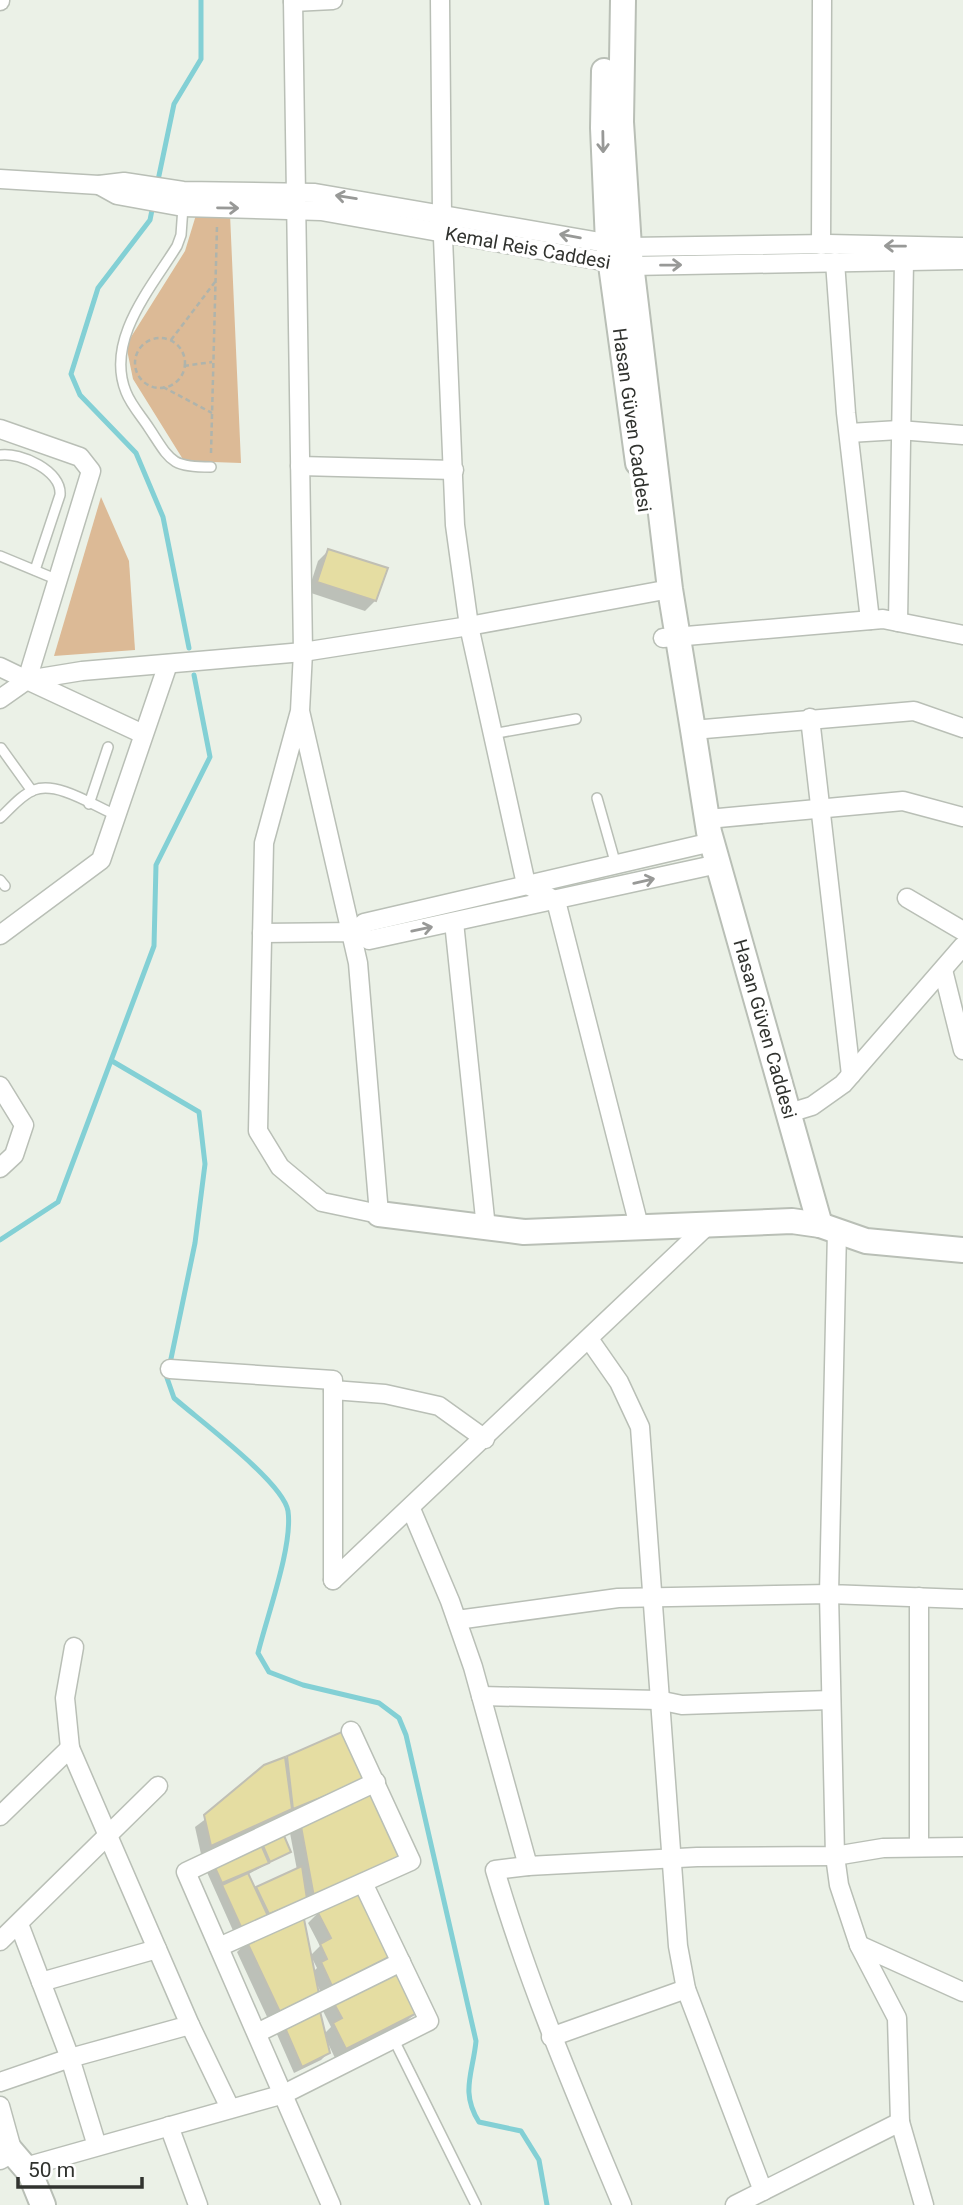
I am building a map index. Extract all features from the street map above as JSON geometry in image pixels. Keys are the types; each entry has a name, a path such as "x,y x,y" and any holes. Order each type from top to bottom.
{"street":[{"path":"333,0 293,1 303,652 300,711 264,844 258,1131 280,1167 322,1202 379,1214 524,1232 792,1221 828,1228 866,1241 963,1250"},
{"path":"440,0 442,214 455,525 469,626 526,884 556,901 639,1226"},
{"name":"Hasan Güven Caddesi","path":"606,0 603,128 663,590 695,807 712,840"},
{"name":"Hasan Güven Caddesi","path":"620,255 623,0"},
{"path":"821,244 822,0"},
{"name":"Kemal Reis Caddesi","path":"0,179 99,185 117,195 218,192 296,200 443,233 620,255 835,262 963,260"},
{"name":"Kemal Reis Caddesi","path":"153,194 183,207 217,208 341,195 442,214 620,255 821,244 963,247"},
{"path":"898,622 899,430 904,261"},
{"path":"835,262 849,433 870,620"},
{"path":"0,429 80,457 91,471 27,680"},
{"path":"849,433 899,430 963,435"},
{"path":"300,466 454,470"},
{"path":"0,699 27,680 303,652 469,626 663,590"},
{"path":"671,637 870,620 898,622 963,635"},
{"name":"Hasan Güven Caddesi","path":"671,637 693,730 712,840 789,1113 828,1228"},
{"path":"0,935 101,860 167,664"},
{"path":"0,667 144,734"},
{"path":"300,711 358,963 379,1214"},
{"path":"693,730 914,711 963,728"},
{"path":"810,718 850,1075"},
{"path":"353,932 365,923 616,865 819,808 903,801 963,817"},
{"path":"262,933 353,932 369,940 556,901 712,840"},
{"path":"907,898 963,931"},
{"path":"454,922 486,1228"},
{"path":"789,1113 813,1106 850,1075 963,946"},
{"path":"943,970 963,1050"},
{"path":"0,1086 24,1125 14,1155 0,1168"},
{"path":"170,1369 333,1380 334,1580 710,1223"},
{"path":"828,1228 829,1594 835,1856 839,1885 859,1945 897,2018 900,2122 924,2205"},
{"path":"589,1339 619,1382 640,1427 669,1858 678,1946 686,1989 763,2191"},
{"path":"333,1390 385,1394 439,1406 485,1439"},
{"path":"411,1509 457,1620 528,1867"},
{"path":"457,1620 618,1598 829,1594 963,1599"},
{"path":"919,1597 919,1847"},
{"path":"74,1647 65,1698 70,1748 106,1837 230,2108"},
{"path":"481,1696 658,1700 682,1705 831,1700"},
{"path":"219,1947 411,1861 351,1731"},
{"path":"0,1816 70,1748"},
{"path":"331,2205 186,1872 376,1782"},
{"path":"0,1941 158,1786"},
{"path":"622,2205 551,2037 516,1942 495,1870 669,1858 835,1856 883,1848 963,1847"},
{"path":"10,2155 97,2146 284,2094 429,2021 363,1883"},
{"path":"19,1924 70,2058 97,2146"},
{"path":"859,1945 963,1992"},
{"path":"41,1982 157,1949"},
{"path":"257,2033 401,1962"},
{"path":"551,2037 686,1989"},
{"path":"0,2082 70,2058 190,2025"},
{"path":"0,2106 10,2155 43,2205"},
{"path":"735,2205 900,2122"},
{"path":"169,2126 198,2205"}],"lane":[{"path":"183,207 181,235 177,246 130,324 119,352 126,393 167,456 181,467 211,467"},
{"path":"0,455 17,456 53,474 60,484 60,495 35,570"},
{"path":"0,556 58,580"},
{"path":"492,734 576,719"},
{"path":"89,804 108,747"},
{"path":"1,748 32,791"},
{"path":"0,818 32,791 51,789 116,816"},
{"path":"597,798 616,865"},
{"path":"393,2038 476,2205"}],"path":[{"path":"211,467 217,208"},
{"path":"171,341 216,280"},
{"path":"163,338 182,351 184,366 177,381 163,387 154,387 140,379 136,371 136,355 147,342 163,338"},
{"path":"184,366 214,362"},
{"path":"163,387 212,413"}],"shaded area":[{"path":"230,214 241,463 184,461 133,379 126,345 185,251 196,215"},
{"path":"101,497 129,561 135,650 54,656"}],"building":[{"path":"328,549 388,568 376,601 317,582"},
{"path":"344,1731 364,1780 293,1809 287,1756"},
{"path":"285,1757 292,1809 211,1846 204,1815 264,1765"},
{"path":"372,1790 401,1859 314,1897 300,1821"},
{"path":"282,1831 291,1852 270,1862 261,1841"},
{"path":"259,1840 269,1863 222,1883 212,1861"},
{"path":"302,1866 307,1899 269,1914 256,1887"},
{"path":"248,1873 268,1916 242,1929 222,1885"},
{"path":"360,1889 393,1955 332,1986 321,1962 327,1959 320,1944 331,1938 317,1911"},
{"path":"303,1914 319,1994 280,2012 246,1940"},
{"path":"395,1968 417,2013 346,2049 333,2023 342,2018 332,2000"},
{"path":"319,2007 330,2053 302,2067 283,2023"}],"waterway":[{"path":"157,185 174,104 201,59 201,0"},
{"path":"153,205 150,220 98,288 71,374 80,395 136,453 163,517 189,648"},
{"path":"0,1240 58,1202 154,946 156,865 210,757 194,675"},
{"path":"112,1061 199,1112 205,1164 195,1243 167,1378 174,1398 256,1468 272,1484 288,1511 289,1526 283,1562 258,1653 269,1672 303,1685 379,1703 399,1718 406,1735 476,2041 469,2082 473,2111 479,2122 521,2131 539,2160 547,2205"}]}
